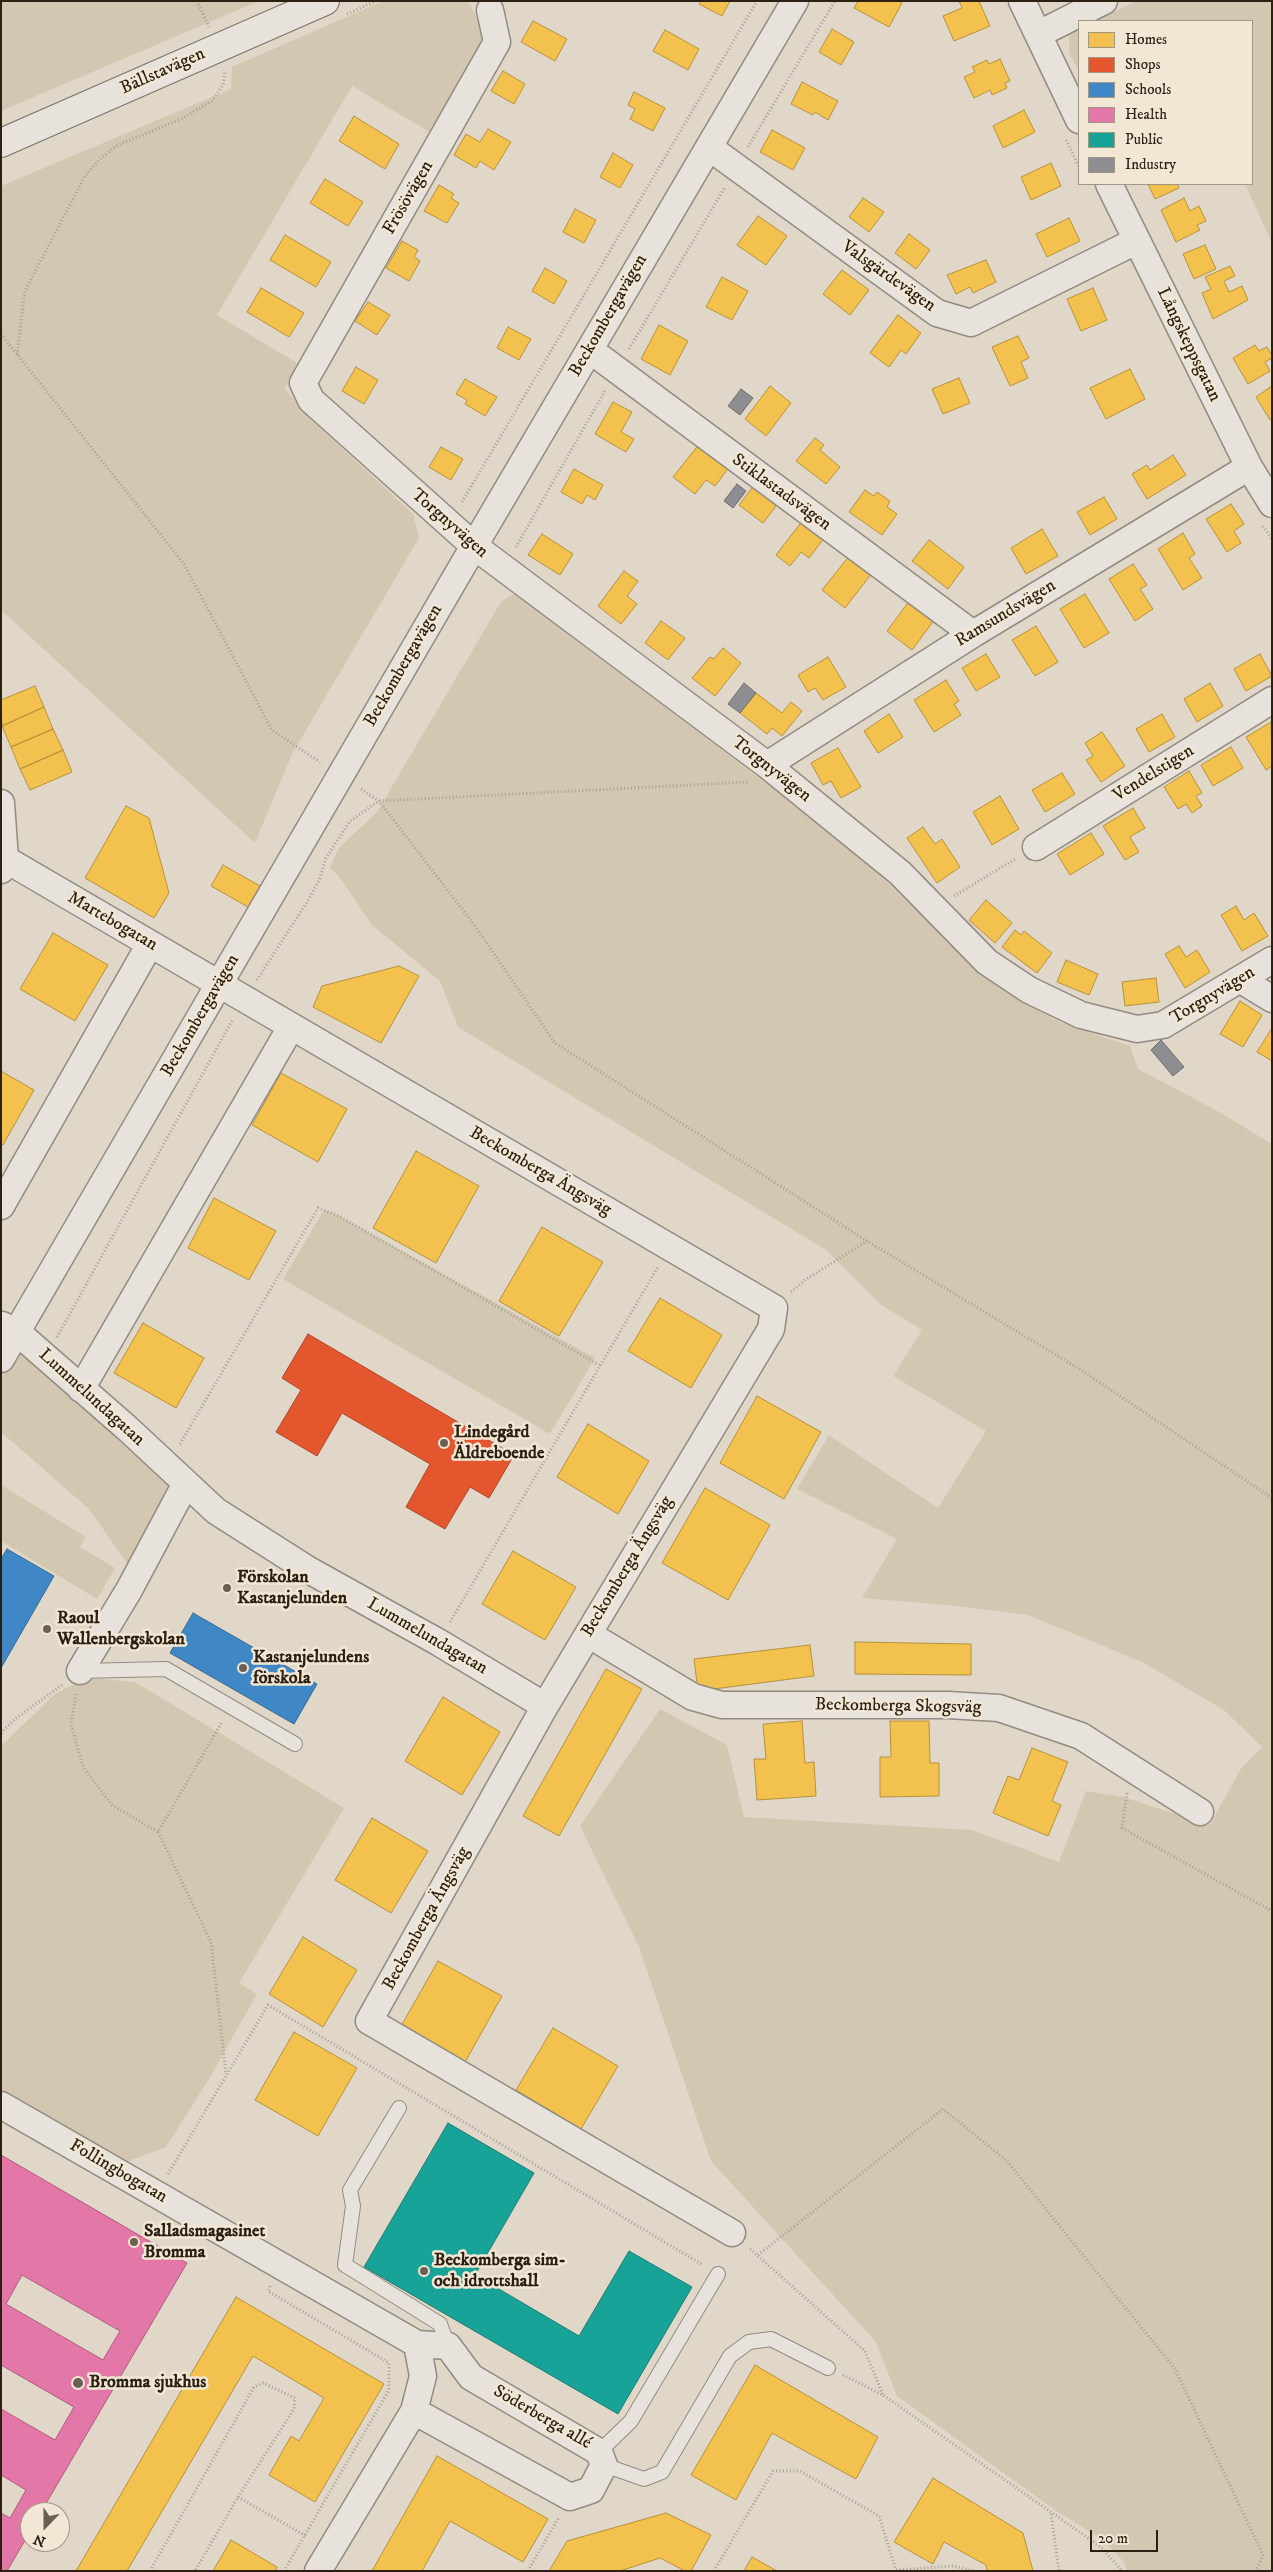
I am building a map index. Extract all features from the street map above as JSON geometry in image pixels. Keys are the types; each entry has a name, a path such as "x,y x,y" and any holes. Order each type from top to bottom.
{"street":[{"name":"Bällstavägen","path":"1,142 324,1"},
{"name":"Beckombergavägen","path":"1,1359 9,1329 218,985 590,350 640,261 710,148 796,1"},
{"path":"1022,1 1078,118"},
{"path":"1038,34 1104,1"},
{"name":"Frösövägen","path":"303,383 497,42 490,10"},
{"name":"Valsgärdevägen","path":"710,148 937,313 971,322 1136,241"},
{"name":"Långskeppsgatan","path":"1109,185 1249,467 1272,504"},
{"name":"Stiklastadsvägen","path":"590,350 973,634"},
{"name":"Torgnyvägen","path":"303,383 311,400 502,570 776,772 900,873 988,962 1030,990 1081,1015 1137,1029 1163,1026 1272,960"},
{"name":"Ramsundsvägen","path":"776,772 973,634 1249,467"},
{"name":"Vendelstigen","path":"1036,847 1272,700"},
{"name":"Martebogatan","path":"1,803 3,865 150,944 218,985"},
{"path":"1,1206 150,944"},
{"path":"1241,980 1272,999"},
{"name":"Beckomberga Ängsväg","path":"218,985 774,1308 771,1328 545,1706 369,2021 732,2233"},
{"path":"82,1389 291,1027"},
{"name":"Lummelundagatan","path":"9,1329 82,1389 185,1485 216,1511 307,1570 438,1642 545,1706"},
{"path":"80,1671 128,1590 185,1485"},
{"name":"Beckomberga Skogsväg","path":"588,1634 693,1697 722,1706 948,1705 999,1708 1080,1736 1200,1812"},
{"name":"Follingbogatan","path":"1,2105 417,2344"},
{"path":"324,2560 414,2411 423,2376 417,2344 448,2346"},
{"name":"Söderberga allé","path":"448,2346 471,2377 602,2458 591,2490 570,2497"},
{"path":"414,2411 570,2497"}],"lane":[{"path":"80,1671 166,1669 295,1744"},
{"path":"399,2108 350,2190 353,2206 345,2265 440,2324 448,2346"},
{"path":"718,2274 631,2421 602,2458 644,2479 662,2472 730,2356 749,2342 771,2339 828,2368"}],"path":[{"path":"17,355 25,291 85,176 100,159 116,146 181,119 212,101 223,85 226,68 197,1"},
{"path":"449,524 757,1"},
{"path":"502,570 616,371 834,1"},
{"path":"1,334 184,564 272,730 379,801 475,926 555,1043 867,1241 1081,1370 1272,1498"},
{"path":"46,1358 244,1000 308,899 320,878 326,858 350,822 379,801 776,772"},
{"path":"934,908 1036,847"},
{"path":"167,1467 318,1208 337,1215 599,1366"},
{"path":"774,1308 805,1280 867,1241"},
{"path":"438,1642 670,1247"},
{"path":"1,1733 15,1719 80,1671"},
{"path":"80,1671 72,1724 83,1767 112,1805 158,1832 211,1942 227,2075"},
{"path":"158,1832 231,1707"},
{"path":"1131,1768 1122,1828 1272,1911"},
{"path":"758,2256 943,2109 1007,2161 1175,2369 1262,2555 1256,2571"},
{"path":"732,2233 865,2351 883,2395"},
{"path":"279,2265 268,2291 389,2363 389,2390 284,2571"},
{"path":"828,2368 883,2395 1050,2514 1101,2547 1122,2571"},
{"path":"150,2571 254,2387 263,2383 295,2398 294,2409 238,2497 195,2571"},
{"path":"714,2571 773,2471 800,2471 879,2516 896,2570 954,2566 974,2571"},
{"path":"238,2497 305,2535 324,2560"},
{"path":"528,2571 570,2497"},
{"path":"1050,2514 1059,2571"}],"shaded area":[{"path":"1,1 259,1 1,111"},
{"path":"383,1 468,1 488,38 433,134 352,86 217,315 297,363 285,388 301,410 413,514 419,538 292,754 255,843 1,610 1,186 231,89 232,67"},
{"path":"1136,1 1272,1 1272,243 1245,185 1253,185 1253,20 1097,20"},
{"path":"1078,30 1078,69 1069,53 1069,34"},
{"path":"516,592 781,795 880,875 972,965 1027,1005 1062,1023 1130,1046 1138,1069 1214,1109 1272,1144 1272,2571 1128,2571 1123,2561 1104,2541 1052,2508 897,2396 876,2342 711,2161 639,1947 580,1826 660,1709 727,1745 744,1817 972,1830 1059,1862 1086,1791 1123,1797 1210,1825 1240,1770 1262,1747 1224,1710 1142,1662 1028,1615 948,1605 862,1598 897,1539 797,1489 829,1435 938,1508 986,1431 893,1376 922,1330 880,1304 826,1250 458,1027 440,981 372,925 338,875 329,868 340,847 377,812 501,602"},
{"path":"324,1210 337,1215 595,1358 550,1434 283,1279"},
{"path":"16,1352 30,1354 173,1488 129,1566 89,1509 1,1432 1,1379"},
{"path":"1,1485 86,1537 80,1547 115,1568 97,1599 1,1541"},
{"path":"89,1678 135,1682 344,1808 239,1983 257,1994 210,2077 166,2147 126,2162 1,2090 1,1746 56,1693"}],"building: Homes":[{"path":"701,1 730,1 722,16 699,4"},
{"path":"858,1 898,1 902,3 889,27 854,8"},
{"path":"959,1 979,1 990,26 954,41 943,16 962,8"},
{"path":"533,21 567,39 555,61 521,42"},
{"path":"832,29 854,42 841,65 819,52"},
{"path":"665,30 699,49 688,70 653,51"},
{"path":"1000,59 1010,81 1005,83 1007,88 992,95 990,90 974,98 964,77 975,72 972,67 987,60 989,64"},
{"path":"503,71 525,84 514,104 491,91"},
{"path":"802,82 838,101 828,120 815,112 813,115 791,104"},
{"path":"634,92 665,108 653,131 630,119 635,109 628,105"},
{"path":"1024,110 1035,132 1003,148 993,126"},
{"path":"354,116 399,144 385,169 339,141"},
{"path":"488,129 511,142 494,170 480,161 476,168 454,155 466,134 480,142"},
{"path":"772,130 805,148 793,170 760,152"},
{"path":"613,153 633,165 620,188 600,177"},
{"path":"1051,163 1061,186 1031,200 1021,177"},
{"path":"325,179 363,202 348,226 310,203"},
{"path":"439,185 454,194 451,198 459,203 447,223 424,211"},
{"path":"1148,185 1178,185 1179,188 1155,199"},
{"path":"863,198 884,212 869,232 849,217"},
{"path":"1184,198 1190,211 1199,206 1206,221 1197,225 1200,230 1176,242 1161,210"},
{"path":"575,209 596,220 584,243 563,232"},
{"path":"758,216 787,236 766,265 737,245"},
{"path":"1069,218 1080,241 1047,257 1036,234"},
{"path":"909,234 930,250 916,269 895,253"},
{"path":"285,235 331,262 316,287 270,260"},
{"path":"402,241 418,250 414,257 420,261 409,281 386,268"},
{"path":"1205,245 1216,269 1194,279 1183,254"},
{"path":"986,260 996,282 973,293 970,287 956,294 947,275"},
{"path":"1230,266 1235,276 1224,281 1229,292 1242,286 1248,300 1213,319 1202,293 1211,289 1205,277"},
{"path":"545,268 567,281 554,304 532,291"},
{"path":"842,270 869,290 850,315 823,294"},
{"path":"722,277 748,291 732,320 706,307"},
{"path":"261,288 304,313 289,337 247,312"},
{"path":"1093,288 1107,320 1081,331 1067,299"},
{"path":"368,302 390,315 377,335 355,321"},
{"path":"898,315 921,333 906,354 901,350 889,367 870,353"},
{"path":"659,325 688,341 670,375 641,359"},
{"path":"508,327 531,339 519,360 497,348"},
{"path":"1018,336 1029,358 1021,362 1028,378 1010,386 992,347"},
{"path":"1255,345 1259,351 1267,347 1272,355 1272,358 1265,362 1270,371 1248,384 1233,358"},
{"path":"356,367 378,380 364,404 342,391"},
{"path":"1130,369 1145,399 1106,419 1090,388"},
{"path":"959,378 970,403 943,414 932,389"},
{"path":"465,379 497,397 485,416 465,404 467,400 456,394"},
{"path":"770,386 791,403 766,436 745,419"},
{"path":"1272,386 1272,419 1270,420 1256,397"},
{"path":"613,402 632,412 621,432 634,439 626,452 595,434"},
{"path":"815,438 824,445 820,450 840,467 826,484 796,461"},
{"path":"700,443 730,466 715,486 706,480 695,494 673,477"},
{"path":"441,447 463,459 451,480 429,467"},
{"path":"1173,455 1186,475 1147,499 1132,474 1147,465 1150,470"},
{"path":"574,469 603,485 595,500 587,495 582,504 561,492"},
{"path":"755,484 779,502 763,523 739,505"},
{"path":"865,490 874,496 877,492 890,501 887,507 897,514 882,535 849,512"},
{"path":"1104,497 1117,519 1090,535 1077,512"},
{"path":"1231,504 1244,524 1234,531 1241,543 1227,552 1206,519"},
{"path":"803,520 825,537 809,558 801,552 790,566 776,555"},
{"path":"1042,529 1058,556 1026,574 1011,548"},
{"path":"1183,533 1195,554 1189,558 1202,578 1183,590 1158,549"},
{"path":"542,534 573,554 560,575 528,555"},
{"path":"929,540 964,567 948,589 912,561"},
{"path":"850,555 872,573 845,608 822,590"},
{"path":"1133,564 1147,585 1140,589 1153,609 1135,621 1109,579"},
{"path":"624,571 638,581 627,596 637,604 621,624 598,606"},
{"path":"1085,594 1109,633 1084,648 1060,609"},
{"path":"910,600 935,619 912,650 887,631"},
{"path":"661,621 685,638 668,660 645,643"},
{"path":"1036,626 1058,662 1035,676 1012,640"},
{"path":"723,648 741,663 715,696 692,678 710,657 714,659"},
{"path":"986,654 1000,677 976,691 962,668"},
{"path":"1260,654 1272,676 1246,691 1234,669"},
{"path":"828,657 846,687 823,700 815,688 808,692 798,675"},
{"path":"946,680 959,701 954,704 961,715 934,732 914,700"},
{"path":"1210,683 1223,706 1197,722 1184,699"},
{"path":"35,686 44,707 2,726 1,700"},
{"path":"756,693 782,713 791,702 802,711 782,736 772,728 767,734 740,713"},
{"path":"44,707 53,729 11,747 2,726"},
{"path":"889,714 903,737 878,753 864,731"},
{"path":"1162,714 1175,737 1149,752 1136,729"},
{"path":"1271,722 1272,766 1266,770 1246,737"},
{"path":"53,729 63,750 20,769 11,747"},
{"path":"1102,732 1125,766 1101,782 1086,760 1093,756 1085,743"},
{"path":"1231,747 1243,768 1213,786 1201,765"},
{"path":"838,748 861,787 841,798 831,781 823,785 811,763"},
{"path":"63,750 72,772 30,790 20,769"},
{"path":"1189,771 1202,793 1196,796 1202,806 1192,813 1186,804 1178,809 1164,787"},
{"path":"1062,773 1075,794 1045,812 1032,790"},
{"path":"1000,796 1019,829 992,845 973,812"},
{"path":"126,806 149,818 169,893 154,918 85,878"},
{"path":"1133,808 1145,828 1130,837 1139,852 1125,860 1103,826"},
{"path":"923,827 935,844 942,839 960,867 937,883 907,838"},
{"path":"1091,833 1104,854 1070,875 1057,854"},
{"path":"223,865 260,886 248,907 211,886"},
{"path":"986,900 1012,923 995,943 969,920"},
{"path":"1236,906 1244,920 1254,913 1268,936 1242,951 1221,915"},
{"path":"1015,930 1021,935 1024,931 1052,953 1037,973 1002,947"},
{"path":"53,933 108,965 75,1021 20,989"},
{"path":"1179,946 1186,957 1197,950 1210,972 1185,988 1165,954"},
{"path":"1066,960 1098,974 1089,995 1057,982"},
{"path":"399,966 419,976 381,1043 313,1007 322,986"},
{"path":"1156,978 1159,1002 1125,1006 1122,982"},
{"path":"1240,1001 1262,1015 1243,1047 1220,1034"},
{"path":"1272,1028 1272,1061 1257,1052"},
{"path":"1,1071 34,1090 3,1145 1,1144"},
{"path":"281,1073 347,1109 318,1162 252,1125"},
{"path":"416,1151 479,1186 436,1263 373,1228"},
{"path":"214,1198 276,1231 249,1280 188,1248"},
{"path":"542,1227 603,1262 559,1336 499,1301"},
{"path":"660,1298 722,1335 691,1388 628,1351"},
{"path":"143,1323 204,1358 176,1408 114,1373"},
{"path":"757,1396 821,1432 784,1499 720,1463"},
{"path":"588,1424 649,1461 618,1514 557,1477"},
{"path":"705,1488 770,1525 728,1600 662,1563"},
{"path":"513,1551 576,1587 545,1640 482,1604"},
{"path":"855,1642 971,1644 971,1675 855,1674"},
{"path":"810,1645 814,1676 698,1691 694,1659"},
{"path":"606,1669 642,1689 559,1836 523,1816"},
{"path":"443,1697 500,1732 462,1795 405,1761"},
{"path":"802,1721 805,1763 814,1762 816,1796 757,1800 754,1759 766,1759 763,1724"},
{"path":"890,1721 929,1721 930,1763 939,1763 939,1796 880,1797 880,1757 891,1757"},
{"path":"1032,1748 1068,1762 1052,1801 1061,1805 1048,1836 993,1813 1008,1776 1019,1780"},
{"path":"372,1818 428,1851 391,1913 335,1880"},
{"path":"303,1937 357,1970 323,2027 269,1994"},
{"path":"438,1961 502,1996 464,2064 400,2028"},
{"path":"553,2028 618,2066 581,2129 516,2090"},
{"path":"294,2032 357,2068 318,2136 255,2100"},
{"path":"236,2297 384,2384 315,2502 269,2475 291,2436 299,2441 324,2398 253,2356 127,2571 76,2571"},
{"path":"755,2365 878,2437 856,2479 772,2433 736,2500 691,2475"},
{"path":"437,2456 548,2519 523,2562 450,2521 422,2571 372,2571"},
{"path":"933,2478 1023,2533 1033,2571 987,2571 986,2565 944,2542 933,2564 894,2542"},
{"path":"666,2513 711,2535 691,2571 685,2571 660,2558 620,2571 549,2571 567,2541"},
{"path":"231,2540 277,2567 275,2571 213,2571"},
{"path":"752,2557 777,2571 744,2571"}],"building: Shops":[{"name":"Lindegård Äldreboende","path":"308,1334 514,1455 489,1498 470,1487 445,1529 406,1507 430,1464 342,1413 317,1456 276,1432 301,1390 282,1378"}],"building: Schools":[{"name":"Raoul Wallenbergskolan","path":"7,1549 54,1576 1,1668 1,1559"},
{"name":"Kastanjelundens förskola","path":"193,1613 317,1684 294,1724 170,1653"}],"building: Health":[{"path":"1,2155 187,2263 47,2502 20,2502 20,2549 7,2571 1,2571 1,2513 10,2518 26,2490 1,2475 1,2409 55,2440 74,2407 1,2365","holes":["22,2275 120,2331 103,2360 6,2304"]}],"building: Public":[{"name":"Beckomberga sim- och idrottshall","path":"448,2123 534,2173 475,2275 579,2336 629,2251 692,2287 618,2414 364,2267"}],"building: Industry":[{"path":"741,389 753,398 740,415 728,406"},
{"path":"737,484 746,491 733,508 724,501"},
{"path":"744,683 756,693 740,713 728,704"},
{"path":"1161,1040 1184,1067 1173,1076 1151,1050"}],"place":[{"name":"Lindegård Äldreboende","path":"444,1443"},
{"name":"Förskolan Kastanjelunden","path":"227,1588"},
{"name":"Raoul Wallenbergskolan","path":"47,1629"},
{"name":"Kastanjelundens förskola","path":"243,1668"},
{"name":"Salladsmagasinet Bromma","path":"134,2242"},
{"name":"Beckomberga sim- och idrottshall","path":"424,2271"},
{"name":"Bromma sjukhus","path":"78,2383"}]}
